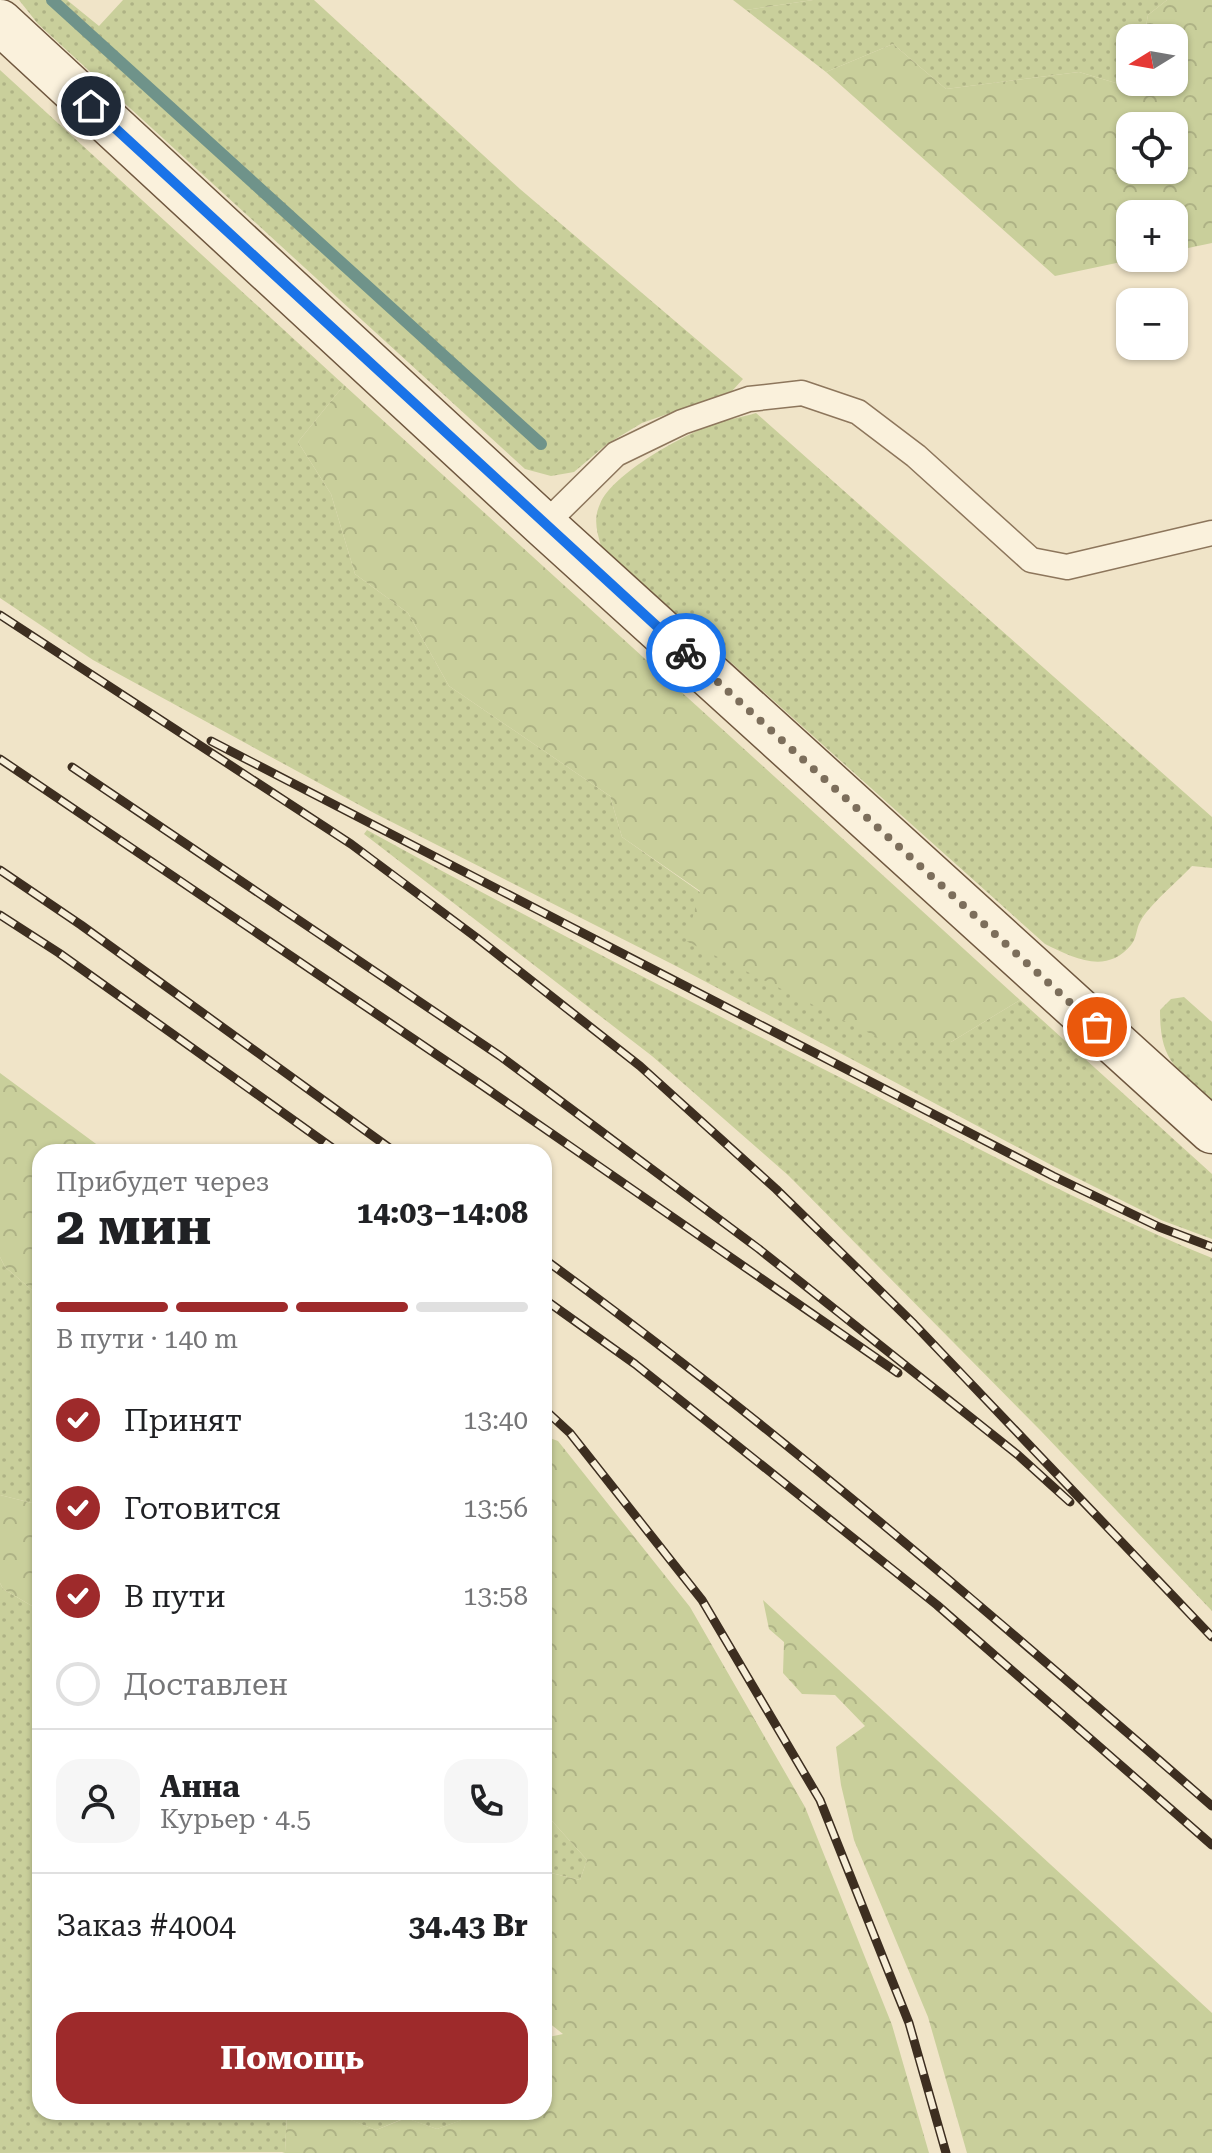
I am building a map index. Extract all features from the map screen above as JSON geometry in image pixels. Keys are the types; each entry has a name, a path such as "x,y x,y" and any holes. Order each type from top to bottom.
{"street":[{"path":"0,22 544,525 1212,1131"}],"lane":[{"path":"544,525 616,454 682,422 749,399 802,393 858,412 916,456 1031,560 1067,567 1212,533"}],"green space":[{"path":"19,0 67,0 99,26 123,0 314,0 520,189 743,379 732,391 642,423 607,444 574,472 551,476 525,469 38,24"},
{"path":"733,0 813,0 746,10"},
{"path":"813,0 1167,0 1148,15 1146,24 1116,24 1116,83 1079,72 946,89 893,44 826,72 746,10"},
{"path":"1167,0 1212,0 1212,243 1188,248 1188,200 1116,200 1116,263 1055,276 826,72 893,44 946,89 1079,72 1116,83 1116,96 1188,96 1188,24 1146,24 1148,15"},
{"path":"0,70 344,385 298,442 331,494 355,574 408,613 449,686 610,796 622,837 700,892 951,1042 1020,1000 1212,1174 1212,1239 1161,1220 1055,1167 676,966 374,813 93,660 0,598"},
{"path":"344,385 1020,1000 951,1042 877,1037 686,941 700,891 622,837 610,796 449,686 408,613 355,574 331,494 298,442"},
{"path":"756,413 1212,817 1212,868 1192,866 1150,908 1140,922 1133,942 1121,954 1100,962 1090,961 1045,944 601,546 596,525 598,510 607,492 619,480 650,456 685,437 714,424"},
{"path":"367,830 608,959 985,1152 1075,1197 1212,1258 1212,1611 1041,1431 789,1176 652,1056 364,834"},
{"path":"1184,997 1212,1022 1212,1101 1172,1063 1163,1042 1160,1010 1171,999"},
{"path":"0,1073 96,1144 32,1144 32,1290 5,1267 0,1257"},
{"path":"0,1257 5,1267 32,1290 32,1503 0,1495"},
{"path":"552,1439 558,1441 690,1607 805,1807 892,2025 929,2153 282,2153 285,2152 287,2120 351,2120 376,2130 401,2120 412,2120 437,2129 461,2120 552,2120 552,2036 563,2034 552,2025 552,1873 580,1880 587,1860 552,1821"},
{"path":"0,1495 32,1503 32,1606 3,1589 0,1583"},
{"path":"0,1583 3,1589 32,1606 32,2120 287,2120 285,2152 0,2153"},
{"path":"763,1600 1212,2013 1212,2153 967,2153 928,2017 854,1840 836,1747 865,1726 835,1695 802,1694 783,1673 784,1642 769,1629"},
{"path":"552,1821 587,1860 580,1880 552,1873"},
{"path":"350,2120 400,2120 376,2130"},
{"path":"411,2120 462,2120 437,2129"}],"waterway":[{"path":"52,0 541,444"}],"railway":[{"path":"0,615 351,844 640,1066 776,1189 914,1324 1212,1637"},
{"path":"211,741 1053,1176 1159,1227 1212,1247"},
{"path":"0,759 480,1084 898,1373"},
{"path":"72,767 500,1056 759,1249 1018,1455 1070,1502"},
{"path":"0,870 384,1144"},
{"path":"0,915 59,953 327,1144"},
{"path":"552,1265 801,1457 1212,1806"},
{"path":"552,1305 635,1364 937,1605 1212,1845"},
{"path":"552,1416 570,1433 702,1600 820,1800 909,2023 946,2153"}],"way so far":[{"path":"686,653 1097,1027"}],"route":[{"path":"91,106 686,653"}]}
